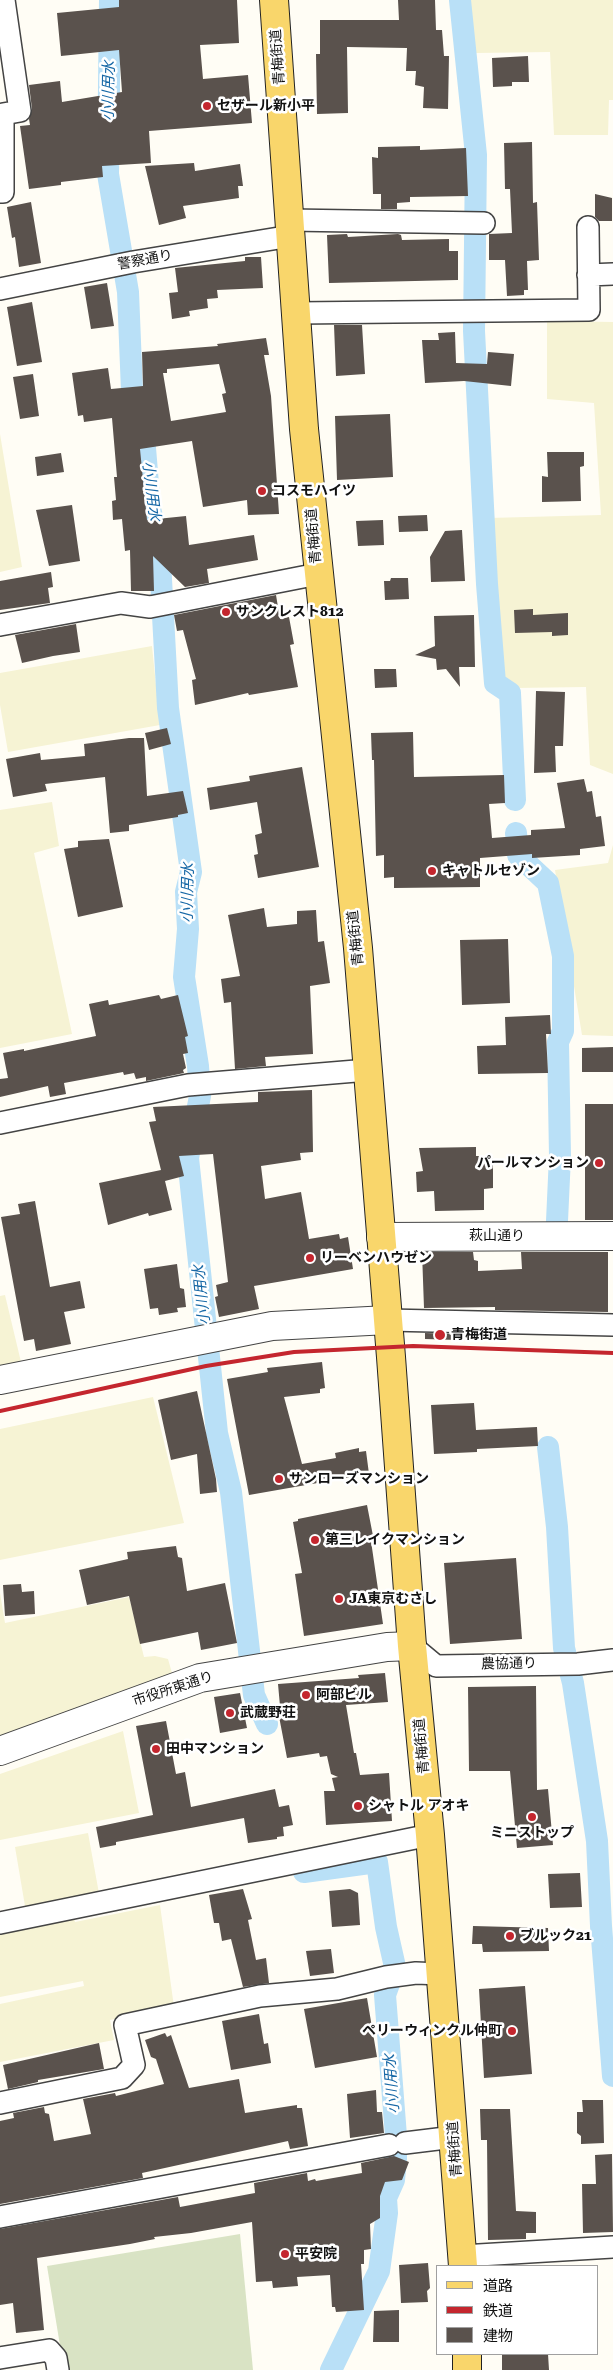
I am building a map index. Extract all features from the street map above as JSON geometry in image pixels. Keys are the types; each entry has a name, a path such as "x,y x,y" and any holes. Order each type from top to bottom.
{"main road":[{"name":"青梅街道","path":"274,0 304,429 356,930 412,1646 430,1835 462,2261"},
{"path":"467,2355 467,2370"}],"street":[{"path":"0,192 2,192 3,114 20,111 4,11"},
{"name":"警察通り","path":"0,289 290,228 475,224"},
{"path":"297,312 588,310 588,227"},
{"path":"588,275 613,274"},
{"path":"0,625 121,603 150,607 318,574"},
{"path":"0,1123 188,1085 368,1070"},
{"name":"萩山通り","path":"381,1237 613,1236"},
{"path":"0,1380 207,1337 294,1323 388,1320 613,1325"},
{"name":"農協通り","path":"412,1646 436,1666 613,1660"},
{"name":"市役所東通り","path":"0,1750 200,1678 387,1647 412,1646"},
{"path":"0,1923 430,1835"},
{"path":"0,2103 122,2078 134,2064 125,2025 260,1996 337,1989 392,1976 441,1974"},
{"path":"0,2217 397,2144 454,2137"},
{"path":"462,2261 611,2247"},
{"path":"0,2358 49,2350 56,2358 58,2370"}],"shaded area":[{"path":"467,0 613,0 613,100 609,100 608,135 554,135 550,52 476,53"},
{"path":"547,321 613,322 613,774 590,765 586,687 516,688 498,681 491,585 489,518 601,515 594,403 547,399"},
{"path":"0,434 22,567 0,572"},
{"path":"152,646 160,725 8,752 0,705 0,673"},
{"path":"52,802 59,846 34,853 72,1034 0,1048 0,810"},
{"path":"613,845 613,1036 582,1035 555,870 608,863"},
{"path":"5,1295 21,1362 0,1366 0,1296"},
{"path":"153,1397 184,1523 0,1560 0,1429"},
{"path":"0,1593 5,1623 129,1597 144,1657 155,1656 168,1659 172,1673 0,1736"},
{"path":"123,1731 139,1813 0,1840 0,1774"},
{"path":"88,1833 100,1899 33,1913 25,1906 15,1847"},
{"path":"160,1905 174,2007 110,2020 114,2040 0,2062 0,2004 84,1986 83,1981 0,1997 0,1933 74,1918 75,1922"}],"green space":[{"path":"240,2234 253,2370 64,2370 47,2266"}],"building":[{"path":"119,0 237,0 239,43 200,45 203,79 248,75 252,123 149,131 151,163 102,166 103,177 61,182 61,185 29,189 20,126 30,125 29,119 32,109 29,85 60,81 62,102 122,92 119,50 61,56 57,13 119,7"},
{"path":"398,0 435,0 436,30 442,30 444,56 449,56 448,109 423,108 424,87 415,85 416,71 406,71 407,48 347,47 348,113 317,114 316,54 320,54 320,20 399,20"},
{"path":"528,56 529,82 512,82 512,86 493,87 492,58"},
{"path":"532,142 533,203 537,202 539,260 527,261 528,290 524,290 524,295 507,296 505,260 489,260 489,234 512,233 510,189 505,189 504,143"},
{"path":"420,146 420,150 466,148 468,196 410,197 410,202 397,203 397,209 381,209 381,194 373,194 372,157 378,158 378,147"},
{"path":"194,163 195,171 240,164 243,186 238,186 239,198 183,206 186,218 159,225 145,166"},
{"path":"595,194 612,198 612,221 599,221 595,217"},
{"path":"31,202 41,263 19,267 15,237 12,238 7,207"},
{"path":"347,234 348,237 398,234 401,235 402,240 449,239 449,251 458,251 458,280 329,283 327,235"},
{"path":"245,257 261,257 263,288 217,290 218,298 207,299 208,308 189,311 190,316 172,319 169,293 178,292 175,268 245,261"},
{"path":"107,283 114,326 91,329 84,287"},
{"path":"32,302 42,362 17,366 7,307"},
{"path":"334,325 362,325 365,374 336,376"},
{"path":"455,332 456,363 487,364 488,352 514,354 511,386 464,381 425,383 422,340 439,340 438,333"},
{"path":"266,338 269,355 264,355 271,396 279,514 248,515 247,500 203,507 192,441 140,449 147,520 186,516 189,545 254,535 258,560 207,569 209,583 185,587 153,556 154,591 131,591 130,550 125,551 122,519 113,520 112,501 116,500 114,477 117,477 112,418 84,422 83,415 78,416 72,373 108,368 111,389 143,386 142,352 218,346 217,344","holes":["219,364 226,393 222,394 226,412 171,421 163,373 167,373 167,369"]},
{"path":"33,374 39,416 20,419 13,377"},
{"path":"390,414 393,477 337,480 335,416"},
{"path":"547,452 584,452 584,466 580,467 581,501 542,502 542,476 548,477"},
{"path":"61,453 64,472 37,476 35,457"},
{"path":"72,505 80,561 49,566 36,510"},
{"path":"427,515 428,531 399,532 398,516"},
{"path":"383,520 384,545 358,546 356,521"},
{"path":"462,530 465,581 431,582 430,557 445,531"},
{"path":"51,572 53,587 48,588 50,603 0,610 0,581"},
{"path":"391,578 408,578 409,599 385,600 384,581 390,581"},
{"path":"276,595 280,619 289,617 294,644 290,645 298,687 249,695 248,693 195,705 192,680 196,679 183,630 177,631 174,615"},
{"path":"533,609 533,615 568,613 568,635 552,636 552,632 515,633 514,610"},
{"path":"474,615 475,667 459,667 460,687 446,669 437,670 436,659 415,655 435,646 434,616"},
{"path":"76,624 80,652 22,663 15,635"},
{"path":"374,669 396,669 397,687 375,688"},
{"path":"536,691 565,692 563,746 555,746 556,772 534,773"},
{"path":"167,728 171,744 149,750 145,733"},
{"path":"413,732 414,777 504,775 505,803 489,804 492,838 531,835 531,830 565,828 557,783 584,779 587,792 592,791 596,817 601,816 605,846 580,849 580,855 532,858 532,854 480,858 480,887 394,888 394,877 384,878 384,855 376,856 374,760 372,760 371,733"},
{"path":"144,738 147,796 183,791 188,813 178,815 178,817 129,825 129,831 110,833 105,777 45,784 47,791 13,797 6,759 40,753 41,760 85,756 84,744"},
{"path":"302,767 319,867 258,878 254,855 258,854 255,835 262,833 257,802 210,810 207,788 250,781 249,776"},
{"path":"109,839 123,907 78,917 64,849 78,847 78,841"},
{"path":"264,908 267,927 297,924 297,911 316,910 318,942 324,941 330,983 310,986 313,1054 265,1057 266,1066 235,1069 231,1002 224,1003 221,979 240,976 228,915"},
{"path":"508,939 510,1003 462,1005 460,940"},
{"path":"159,995 161,999 178,995 188,1036 185,1037 188,1053 183,1054 186,1068 183,1070 184,1073 146,1081 146,1077 136,1079 134,1073 124,1075 123,1072 64,1083 66,1094 50,1097 48,1086 0,1097 0,1079 8,1078 3,1053 24,1049 24,1051 96,1036 89,1004 108,1000 109,1005"},
{"path":"550,1015 551,1034 546,1034 548,1073 478,1074 477,1046 506,1045 505,1017"},
{"path":"613,1047 613,1072 582,1072 582,1048"},
{"path":"312,1090 313,1152 300,1153 301,1160 261,1166 265,1199 301,1192 309,1239 339,1234 340,1239 348,1237 353,1269 254,1286 259,1309 219,1317 215,1297 218,1296 216,1285 228,1282 213,1154 179,1156 184,1176 165,1181 172,1210 149,1216 148,1213 108,1225 99,1183 161,1170 149,1122 156,1121 153,1107 258,1102 258,1092"},
{"name":"パールマンション","path":"585,1104 613,1104 613,1220 585,1220"},
{"path":"476,1147 476,1156 493,1156 493,1188 484,1189 484,1210 435,1211 434,1191 417,1192 416,1172 423,1171 419,1148"},
{"path":"35,1201 50,1287 80,1281 85,1308 64,1312 71,1344 36,1351 34,1339 24,1341 1,1217 20,1214 18,1204"},
{"path":"422,1252 473,1252 474,1260 478,1261 478,1271 522,1269 521,1252 608,1252 608,1312 495,1310 495,1307 424,1308"},
{"path":"177,1264 180,1288 184,1289 186,1307 177,1308 178,1312 159,1315 158,1308 150,1309 144,1269"},
{"path":"425,1333 457,1334 457,1340 425,1339"},
{"path":"322,1362 325,1388 320,1389 320,1393 284,1397 302,1464 336,1458 335,1453 359,1448 359,1452 366,1451 369,1474 249,1495 227,1379 268,1372 267,1368"},
{"path":"197,1391 216,1479 217,1492 200,1494 197,1454 171,1460 158,1400"},
{"path":"474,1403 476,1430 537,1427 538,1446 477,1449 477,1452 434,1454 431,1405"},
{"path":"367,1505 374,1541 371,1541 383,1624 304,1636 295,1574 302,1573 293,1522 298,1521 298,1519"},
{"path":"176,1546 178,1557 182,1558 187,1591 225,1583 237,1643 201,1650 198,1632 140,1644 129,1596 87,1605 79,1570 128,1559 127,1552"},
{"path":"516,1558 522,1639 450,1644 444,1563"},
{"path":"21,1584 22,1592 34,1591 35,1614 5,1616 3,1585"},
{"path":"385,1673 388,1702 346,1705 354,1753 356,1753 360,1775 389,1773 392,1821 326,1825 324,1791 335,1791 332,1778 338,1777 331,1774 327,1756 320,1757 319,1753 287,1758 277,1706 280,1706 278,1684 359,1678 358,1675"},
{"path":"536,1686 537,1790 548,1789 553,1845 517,1848 510,1771 469,1771 468,1687"},
{"name":"武蔵野荘","path":"240,1693 247,1728 220,1733 214,1697"},
{"path":"166,1721 176,1774 185,1772 191,1807 275,1789 279,1807 289,1805 293,1825 283,1827 284,1836 277,1837 277,1839 248,1843 244,1818 116,1842 116,1845 100,1848 96,1827 153,1815 136,1726"},
{"path":"580,1873 582,1907 550,1908 548,1874"},
{"path":"243,1889 252,1919 248,1920 256,1960 266,1958 269,1983 243,1987 231,1939 222,1941 219,1923 214,1923 209,1895"},
{"path":"350,1889 358,1893 360,1925 332,1927 329,1891"},
{"name":"ブルック21","path":"473,1926 548,1928 549,1951 483,1952 482,1944 472,1944"},
{"path":"331,1949 334,1973 310,1976 306,1951"},
{"name":"ペリーウィンクル仲町","path":"525,1986 532,2074 484,2078 479,1989"},
{"path":"367,1998 377,2057 315,2068 304,2009"},
{"path":"259,2014 264,2044 268,2043 271,2063 231,2070 222,2021"},
{"path":"165,2033 167,2037 171,2035 189,2088 239,2079 245,2113 297,2105 297,2108 302,2108 308,2146 290,2149 288,2141 142,2173 143,2178 0,2204 0,2121 14,2118 13,2113 44,2107 45,2113 49,2114 54,2141 91,2134 83,2099 115,2093 116,2096 164,2084 156,2059 151,2057 145,2040"},
{"path":"99,2043 104,2069 38,2080 38,2082 8,2089 3,2065"},
{"path":"376,2090 377,2112 382,2112 384,2133 350,2138 347,2094"},
{"path":"582,2100 603,2100 604,2143 581,2144 581,2136 577,2133 577,2112 583,2112"},
{"path":"480,2109 510,2109 516,2211 536,2212 536,2233 526,2233 526,2239 488,2240 487,2140 481,2140"},
{"path":"612,2154 613,2232 583,2233 582,2184 596,2184 595,2155"},
{"path":"394,2156 409,2162 402,2180 385,2182 380,2196 380,2218 370,2224 371,2249 364,2250 364,2264 361,2264 364,2310 336,2312 335,2307 332,2307 330,2275 297,2277 298,2286 273,2288 272,2281 256,2282 252,2222 191,2233 154,2237 155,2239 130,2244 37,2258 44,2330 16,2333 13,2303 0,2305 0,2229 178,2197 180,2207 255,2193 254,2183 307,2173 308,2181 315,2179 316,2181 362,2173 361,2163"},
{"path":"428,2263 430,2288 427,2291 428,2302 401,2303 399,2265"},
{"path":"399,2310 399,2342 373,2342 374,2311"},
{"path":"502,2355 548,2355 549,2370 502,2370"}],"waterway":[{"name":"小川用水","path":"110,0 108,174 128,292 133,416 145,448 150,509 159,542 168,708 191,872 186,892 188,929 184,977 198,1066 200,1096 188,1158 217,1433 231,1492 254,1695 267,1724"},
{"path":"460,0 476,155 474,331 487,584 495,683 510,693 515,800"},
{"path":"516,833 518,855 548,883 563,956 563,1031 558,1042 560,1156 557,1221"},
{"path":"548,1447 557,1527 564,1648 573,1683 597,1841 601,1926 613,2076"},
{"name":"小川用水","path":"304,1872 377,1862 386,1927 395,1967 385,1995 396,2136 394,2180 386,2198 387,2213 379,2271 331,2370"}],"railway":[{"path":"0,1411 206,1366 294,1352 413,1346 613,1353"}],"place":[{"name":"セザール新小平","path":"207,106"},
{"name":"コスモハイツ","path":"262,491"},
{"name":"サンクレスト812","path":"226,612"},
{"name":"キャトルセゾン","path":"432,871"},
{"name":"パールマンション","path":"599,1163"},
{"name":"リーベンハウゼン","path":"310,1258"},
{"name":"青梅街道","path":"440,1335"},
{"name":"サンローズマンション","path":"279,1479"},
{"name":"第三レイクマンション","path":"315,1540"},
{"name":"JA東京むさし","path":"339,1599"},
{"name":"阿部ビル","path":"306,1695"},
{"name":"武蔵野荘","path":"230,1713"},
{"name":"田中マンション","path":"156,1749"},
{"name":"シャトル アオキ","path":"358,1806"},
{"name":"ミニストップ","path":"532,1817"},
{"name":"ブルック21","path":"510,1936"},
{"name":"ペリーウィンクル仲町","path":"512,2031"},
{"name":"平安院","path":"285,2254"}]}
